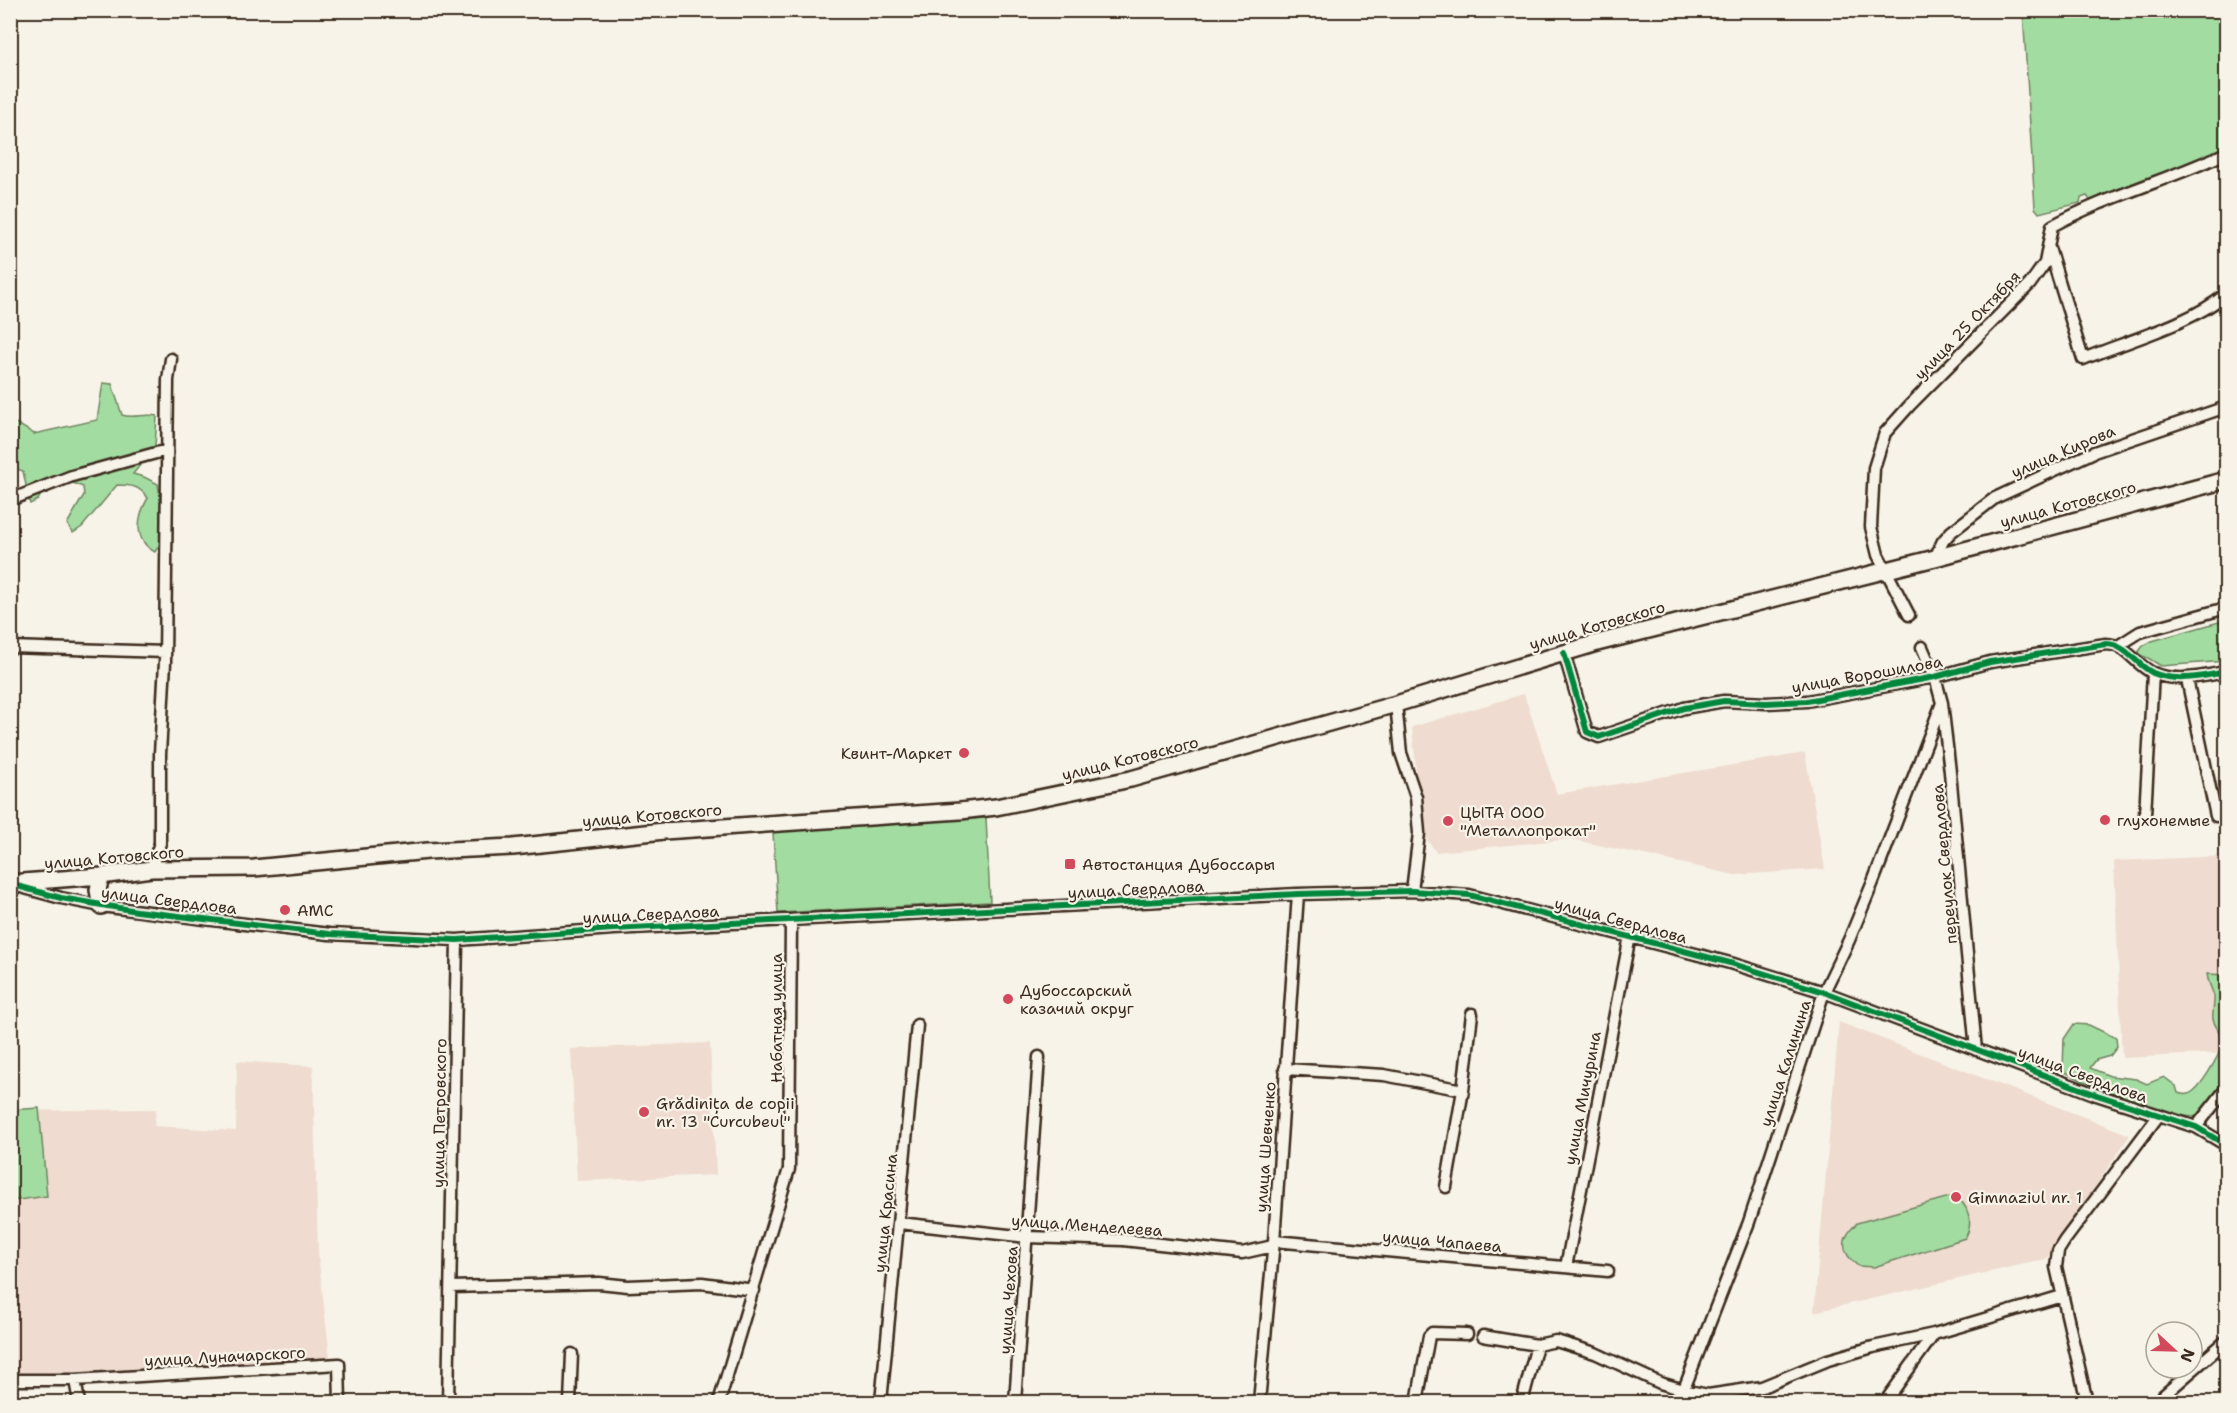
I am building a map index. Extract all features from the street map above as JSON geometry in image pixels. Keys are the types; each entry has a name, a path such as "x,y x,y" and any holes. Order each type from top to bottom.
{"highway":[{"name":"улица Котовского","path":"10,883 101,876 151,868 276,866 428,851 513,847 664,831 987,808 1131,779 1657,627 1886,571 2226,480"},
{"path":"100,906 98,890 101,876"}],"street":[{"name":"улица 25 Октября","path":"1909,615 1878,555 1871,527 1874,468 1885,434 1910,405 2030,284 2045,262 2052,226 2226,153"},
{"path":"2049,248 2083,359 2180,321 2208,308 2226,294"},
{"path":"151,868 160,843 168,380 171,359"},
{"name":"улица Кирова","path":"1935,558 1943,540 1951,532 1995,498 2094,452 2226,407"},
{"path":"10,500 72,476 167,450"},
{"path":"2226,608 2140,632 2118,646 2153,673 2187,679 2226,672"},
{"name":"улица Ворошилова","path":"1564,653 1587,732 1599,737 1684,708 1724,701 1766,703 1807,701 1935,677 1990,662 2053,650 2106,644 2118,646"},
{"path":"10,647 165,652"},
{"name":"переулок Свердлова","path":"1922,647 1935,677 1942,703 1976,1050"},
{"path":"2145,815 2153,673"},
{"path":"2187,679 2216,816"},
{"name":"улица Калинина","path":"1679,1402 1749,1222 1824,992 1869,892 1942,703"},
{"path":"1396,704 1401,753 1416,797 1418,852 1412,891"},
{"name":"улица Свердлова","path":"10,883 61,898 100,906 329,934 457,940 613,929 1298,894 1412,891 1469,896 1730,963 1824,992 1976,1050 2196,1127 2226,1144"},
{"name":"улица Шевченко","path":"1259,1402 1273,1244 1298,894"},
{"name":"Набатная улица","path":"719,1402 789,1169 791,921"},
{"name":"улица Мичурина","path":"1566,1267 1630,936"},
{"name":"улица Петровского","path":"448,1402 457,940"},
{"path":"1446,1187 1463,1090 1472,1014"},
{"name":"улица Красина","path":"881,1402 917,1025"},
{"name":"улица Чехова","path":"1015,1402 1039,1057"},
{"path":"1285,1070 1384,1075 1463,1090"},
{"path":"2196,1127 2226,1089"},
{"path":"2087,1402 2056,1267 2058,1251 2159,1115"},
{"name":"улица Менделеева","path":"899,1223 1027,1237 1123,1240 1242,1253 1273,1244"},
{"name":"улица Чапаева","path":"1273,1244 1608,1271"},
{"path":"451,1287 599,1283 628,1286 702,1283 754,1290"},
{"path":"1483,1336 1537,1345 1556,1341 1595,1353 1660,1383 1708,1395 1762,1387 1828,1360 1873,1347 1934,1334 2062,1296"},
{"path":"1417,1402 1427,1342 1432,1333 1467,1334"},
{"path":"1885,1402 1934,1334"},
{"path":"2156,1402 2226,1341"},
{"path":"1522,1402 1537,1345"},
{"path":"570,1402 572,1354"},
{"name":"улица Луначарского","path":"10,1380 75,1380 339,1364 340,1402"},
{"path":"75,1380 79,1402"}],"shaded area":[{"path":"1524,694 1557,794 1805,753 1825,869 1735,875 1571,839 1436,852 1422,833 1412,727"},
{"path":"2226,856 2226,1053 2122,1058 2114,861"},
{"name":"Gimnaziul nr. 1","path":"1839,1022 2130,1135 2046,1259 1814,1312"},
{"name":"Grădinița de copii nr. 13 \"Curcubeul\"","path":"710,1043 716,1175 577,1181 571,1049"},
{"path":"237,1061 313,1066 318,1254 330,1358 148,1370 11,1375 10,1111 156,1109 154,1126 236,1131"}],"green space":[{"path":"2023,11 2226,11 2226,149 2119,192 2090,200 2087,196 2081,198 2080,203 2039,213 2035,208"},
{"path":"103,383 112,384 122,415 157,416 155,446 133,474 158,484 162,529 155,552 148,547 140,535 141,513 148,498 138,489 117,485 82,527 73,533 67,524 84,495 83,487 68,481 48,482 38,500 30,504 23,471 11,467 11,420 34,434 97,420"},
{"path":"2226,620 2226,661 2161,666 2137,654 2143,646 2152,641"},
{"path":"986,818 990,902 778,913 773,832"},
{"path":"2207,974 2226,975 2226,1080 2199,1117 2185,1116 2150,1107 2111,1093 2063,1071 2064,1039 2074,1024 2089,1025 2116,1038 2117,1047 2110,1056 2096,1060 2090,1068 2110,1076 2136,1079 2147,1084 2164,1077 2176,1086 2178,1093 2192,1092 2208,1073 2222,1045 2222,1038 2213,1019 2214,996"},
{"path":"39,1108 47,1196 11,1201 11,1110"},
{"path":"1953,1196 1963,1204 1968,1214 1969,1227 1965,1238 1874,1267 1858,1266 1845,1250 1845,1239 1857,1223"}],"cycle path":[{"path":"1564,653 1587,732 1599,737 1684,708 1724,701 1766,703 1807,701 1935,677 1990,662 2106,644 2119,647 2147,669 2162,676 2190,678 2226,672"},
{"path":"10,884 61,898 137,911 329,934 457,940 613,929 1298,894 1412,891 1469,895 1730,963 1824,992 2097,1095 2196,1127 2226,1145"}],"place":[{"name":"Квинт-Маркет","path":"964,753"},
{"name":"глухонемые","path":"2105,820"},
{"name":"ЦЫТА ООО \"Металлопрокат\"","path":"1448,821"},
{"name":"Автостанция Дубоссары","path":"1070,864"},
{"name":"AMC","path":"285,910"},
{"name":"Дубоссарский казачий округ","path":"1008,999"},
{"name":"Grădinița de copii nr. 13 \"Curcubeul\"","path":"644,1112"},
{"name":"Gimnaziul nr. 1","path":"1956,1197"}]}
